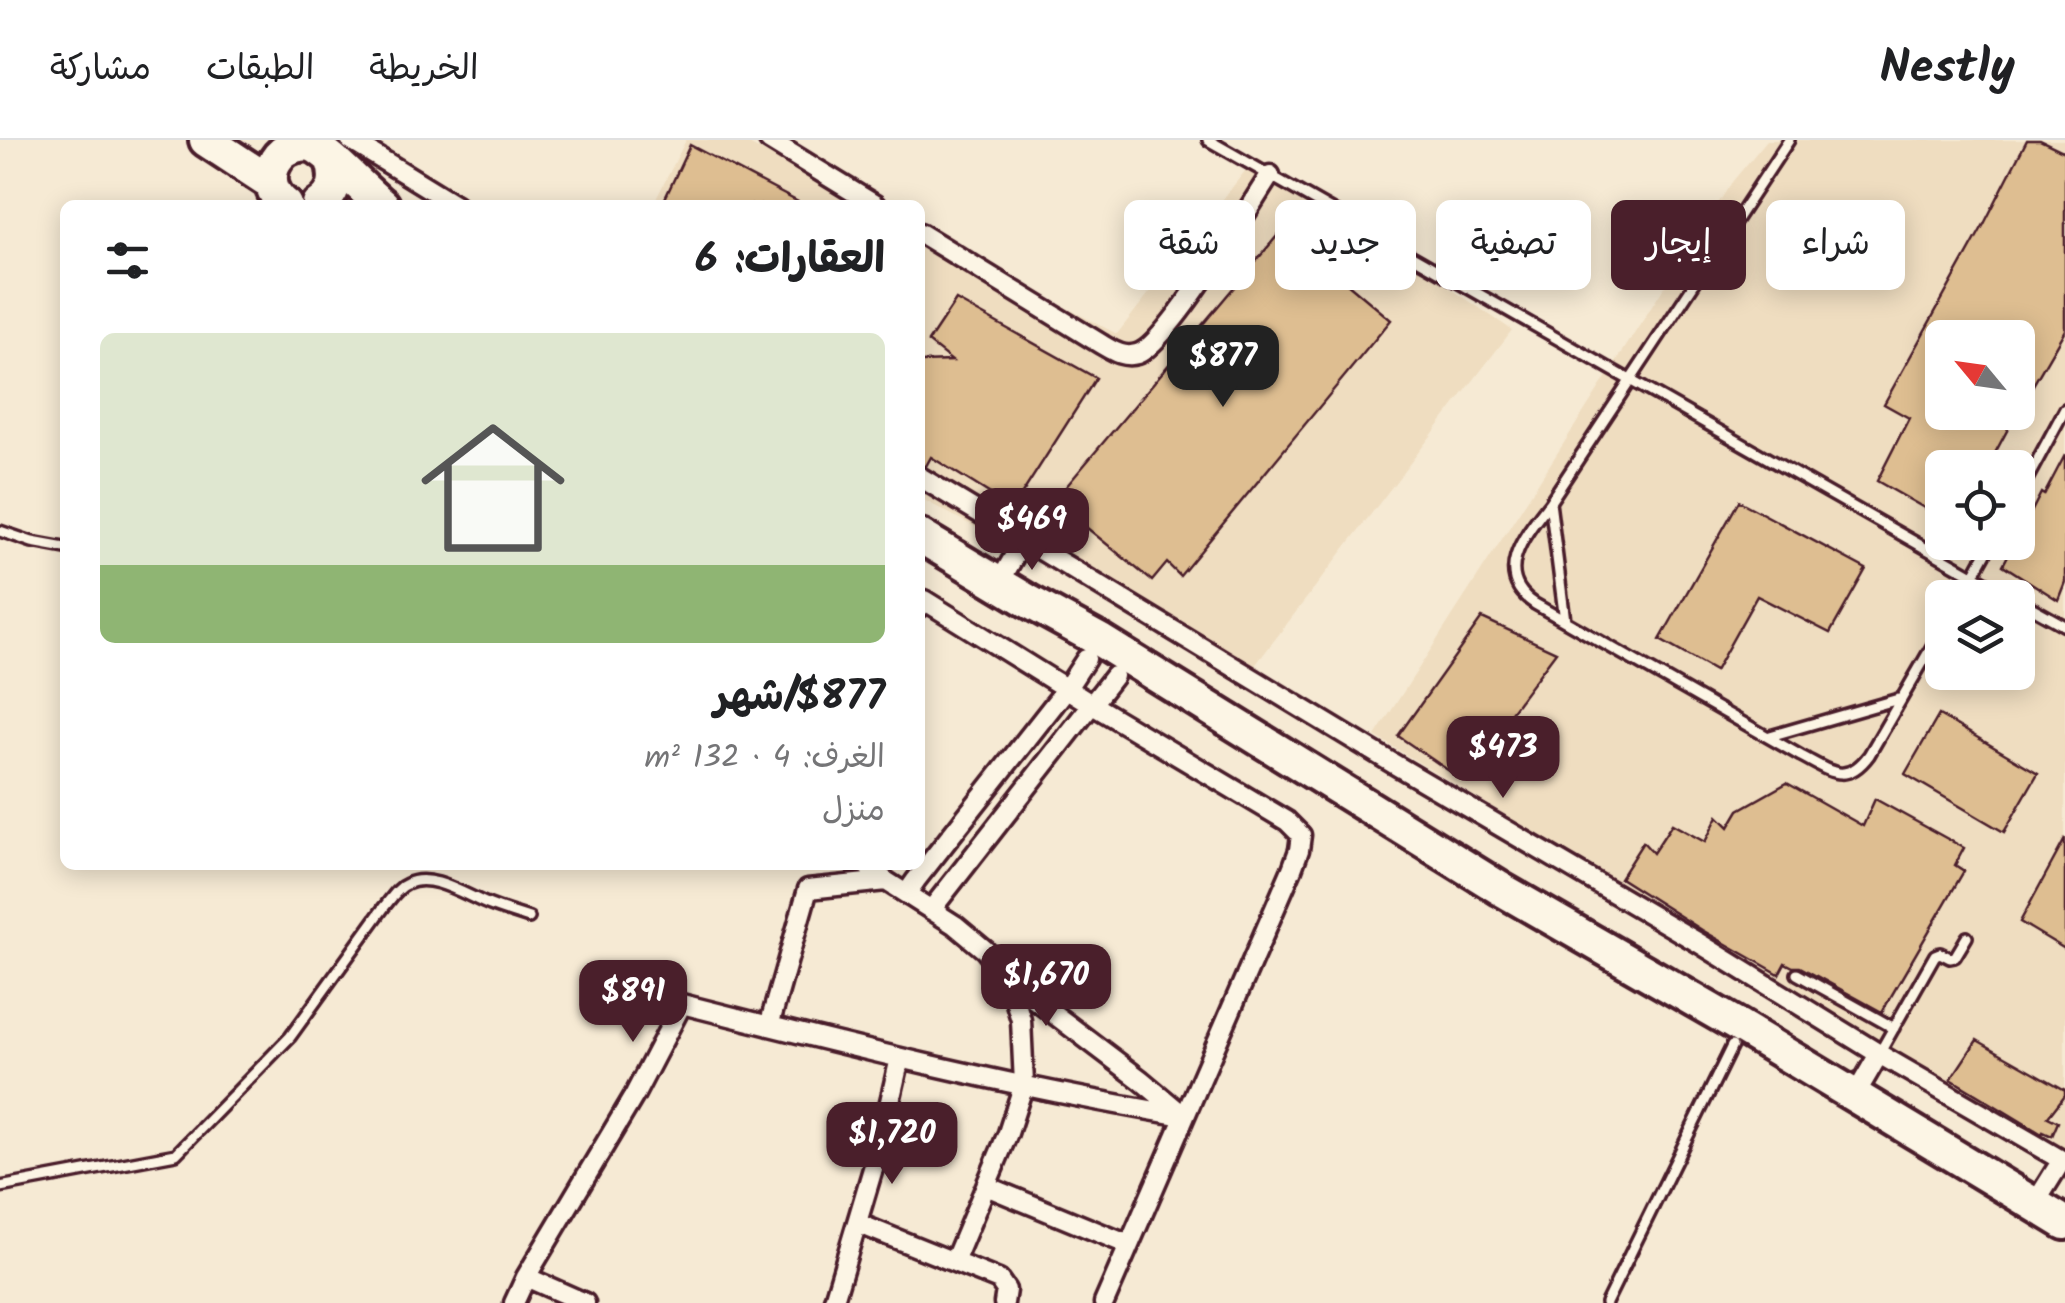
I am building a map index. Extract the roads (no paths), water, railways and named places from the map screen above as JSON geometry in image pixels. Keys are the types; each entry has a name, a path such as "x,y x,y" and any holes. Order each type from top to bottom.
{"highway":[{"path":"206,140 278,194"},
{"path":"278,194 270,170 284,144 312,145 335,149 378,200"},
{"path":"324,200 335,183 335,149"},
{"path":"925,539 1101,641 1501,889 2065,1223"},
{"path":"925,562 2065,1246"}],"street":[{"path":"769,140 866,200"},
{"path":"335,149 445,200"},
{"path":"925,236 1101,344 1119,354 1133,355 1146,350 1165,331 1270,175"},
{"path":"925,480 1410,774 2063,1161 2034,1204"},
{"path":"998,584 1024,539"},
{"path":"925,601 1287,821 1300,835 1292,868 1104,1303"},
{"path":"925,869 1067,688 1100,667"},
{"path":"931,910 1090,704 1100,667"},
{"path":"995,780 1018,800"},
{"path":"872,870 971,938 1009,980 1184,1116"},
{"path":"909,896 924,870"},
{"path":"770,1026 808,889 886,881"},
{"path":"954,1262 1008,1133 1024,1084 1021,1020 1009,980"},
{"path":"514,1303 682,1004 900,1058 1184,1116"},
{"path":"1854,1096 1879,1054"},
{"path":"833,1303 880,1145 900,1058"},
{"path":"986,1186 1128,1245"},
{"path":"857,1223 999,1280 1005,1287 1004,1303"},
{"path":"526,1277 585,1303"}],"lane":[{"path":"1208,140 1981,580"},
{"path":"1789,140 1519,548 1514,581 1527,599 1819,766 1846,775 1869,756 1925,658"},
{"path":"2035,465 2065,409"},
{"path":"1550,502 1565,621"},
{"path":"0,531 60,547"},
{"path":"1972,580 1982,560"},
{"path":"2035,610 2065,626"},
{"path":"1769,736 1902,698"},
{"path":"0,1187 176,1154 290,1036 395,892 408,883 424,880 529,918"},
{"path":"1879,1054 1935,955 1953,958 1967,937"},
{"path":"1797,974 1894,1028"},
{"path":"1606,1303 1732,1046"}]}
